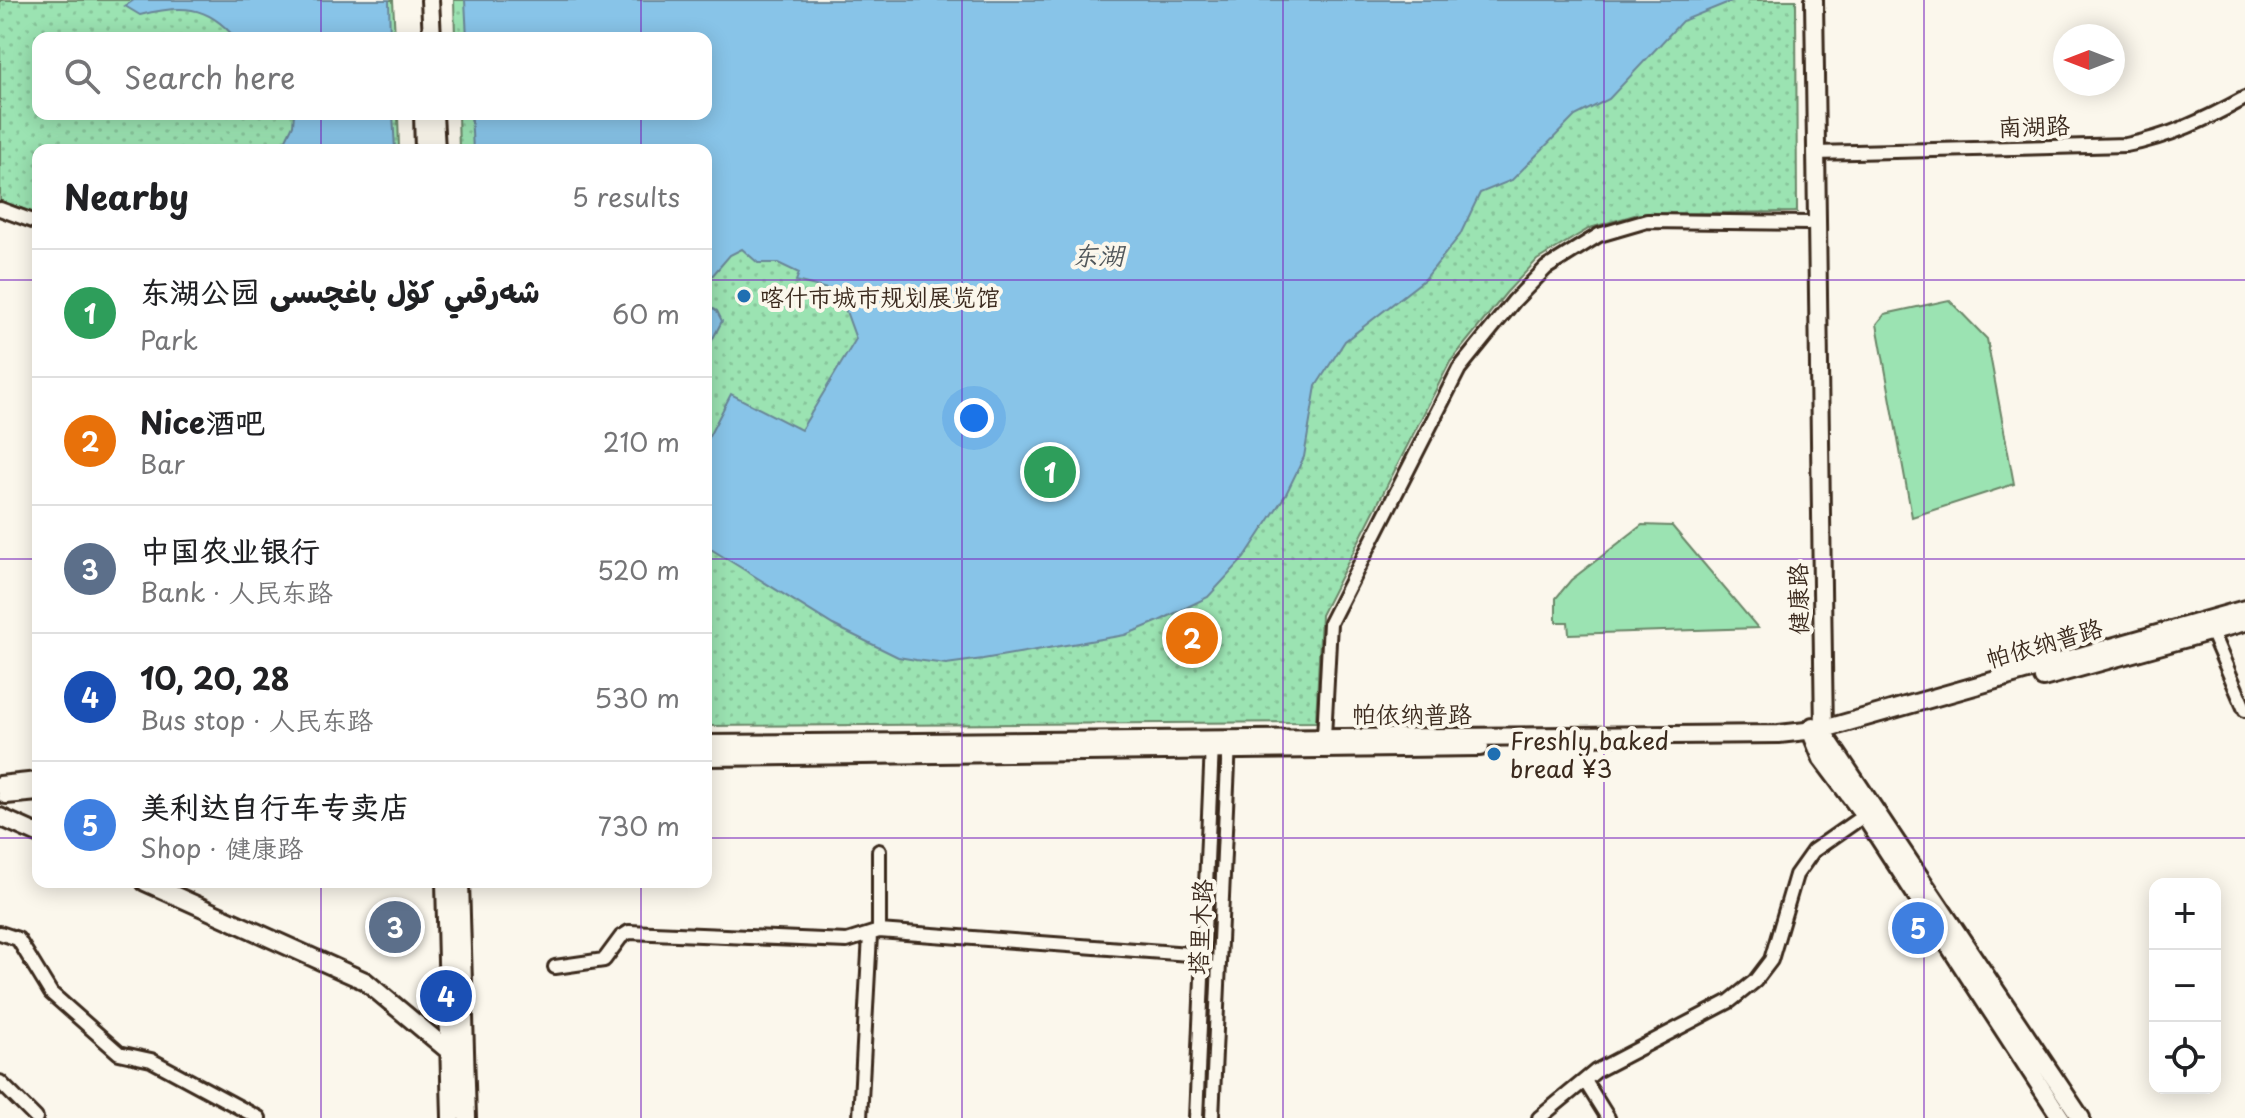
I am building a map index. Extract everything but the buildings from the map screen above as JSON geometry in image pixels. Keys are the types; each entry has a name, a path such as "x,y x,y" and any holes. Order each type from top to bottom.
{"main road":[{"path":"419,0 420,32"},
{"path":"430,0 432,32"},
{"name":"健康路","path":"1806,0 1808,223 1822,759 1870,812 2081,1118"},
{"name":"健康路","path":"1814,0 1819,734"},
{"path":"423,120 424,144"},
{"path":"434,120 436,144"},
{"name":"帕依纳普路","path":"2209,626 2245,609"},
{"name":"帕依纳普路","path":"712,757 1819,734 2209,626 2245,622"},
{"name":"帕依纳普路","path":"712,744 1221,745 1324,737 1819,734"},
{"path":"0,785 32,782"},
{"path":"0,796 32,793"},
{"name":"健康路","path":"1870,812 2061,1118"},
{"path":"0,817 32,831"},
{"path":"160,888 365,981 449,1051"},
{"path":"445,888 451,1118"},
{"path":"460,888 467,1118"}],"street":[{"name":"南湖路","path":"1815,153 2126,145 2156,139 2186,128 2245,98"},
{"path":"0,209 32,221"},
{"path":"1324,737 1330,623 1459,369 1514,301 1546,268 1599,235 1647,221 1808,223"},
{"path":"2209,626 2245,710"},
{"name":"塔里木路","path":"1196,1118 1203,955 1221,745"},
{"name":"塔里木路","path":"1212,1118 1221,745"},
{"path":"1539,1118 1585,1081 1730,1001 1755,981 1771,960 1796,875 1813,851 1870,812"},
{"path":"860,1118 879,851"},
{"path":"555,967 604,960 621,937 629,932 847,941 874,933 1203,955"},
{"path":"0,933 18,939 51,993 119,1053 151,1060 259,1118"},
{"path":"1585,1081 1608,1118"},
{"path":"0,1082 36,1118"}],"green space":[{"path":"0,0 393,0 395,32 32,32 32,120 398,120 399,144 32,144 32,212 0,201"},
{"name":"东湖","path":"454,0 1796,0 1797,212 1638,214 1590,228 1537,260 1450,362 1321,615 1316,722 712,726 712,144 459,144 458,120 712,120 712,32 455,32"},
{"path":"1949,300 1987,339 2014,484 1912,517 1877,324 1885,314"},
{"path":"1642,525 1672,526 1758,628 1569,634 1568,622 1556,622 1556,598 1571,580"}],"water":[{"path":"134,0 389,0 390,32 230,32 214,19 192,10 140,15 125,6"},
{"name":"东湖","path":"465,0 1734,0 1682,21 1609,99 1575,116 1512,180 1480,193 1460,235 1425,279 1345,341 1316,386 1304,457 1286,494 1244,558 1208,597 1125,635 946,664 898,657 833,625 712,550 712,430 731,394 801,430 856,339 839,292 796,281 799,273 778,263 758,263 742,249 730,255 712,276 712,144 473,144 471,120 712,120 712,32 467,32"},
{"path":"293,120 393,120 395,144 284,144"},
{"path":"712,308 722,321 712,340"}],"place":[{"name":"喀什市城市规划展览馆","path":"744,296"},
{"name":"东湖公园 شەرقىي كۆل باغچىسى","path":"1050,472"},
{"name":"Nice酒吧","path":"1192,638"},
{"name":"Freshly baked bread ¥3","path":"1494,754"},
{"name":"中国农业银行","path":"395,927"},
{"name":"美利达自行车专卖店","path":"1918,928"},
{"name":"10, 20, 28","path":"446,996"}]}
